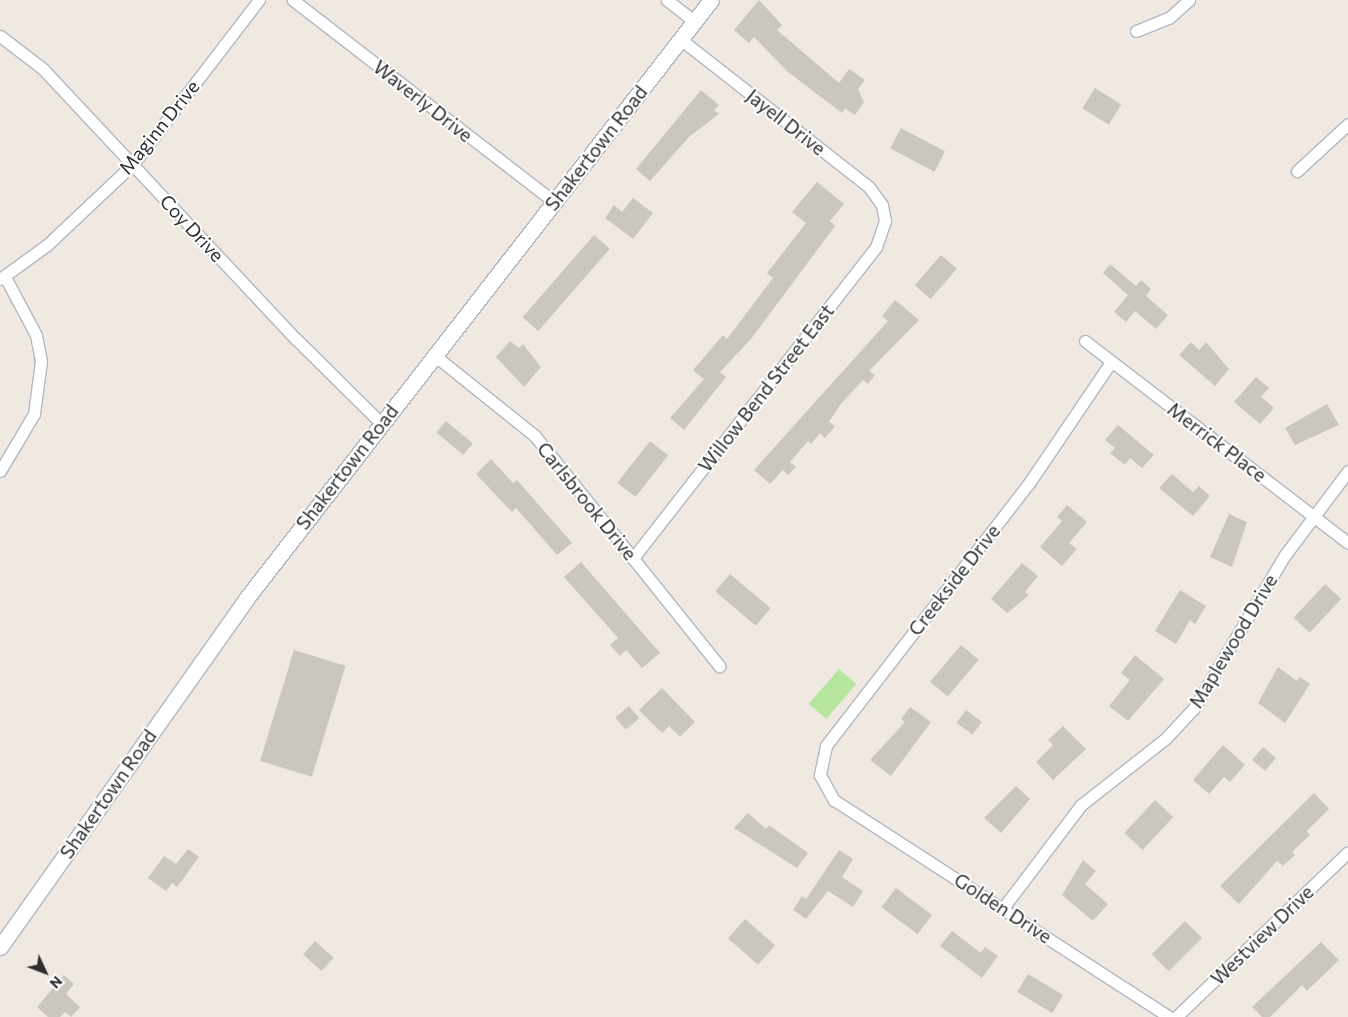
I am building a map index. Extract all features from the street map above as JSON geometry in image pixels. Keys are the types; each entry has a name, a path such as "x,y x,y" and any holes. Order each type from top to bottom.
{"street":[{"name":"Maginn Drive","path":"2,278 47,245 133,164 258,0"},
{"name":"Waverly Drive","path":"292,0 554,202"},
{"path":"667,0 694,21"},
{"name":"Shakertown Road","path":"0,947 246,598 711,0"},
{"path":"1136,31 1169,18 1188,0"},
{"name":"Coy Drive","path":"0,36 43,69 381,423"},
{"name":"Jayell Drive","path":"680,39 869,187 884,212"},
{"path":"1297,171 1348,124"},
{"name":"Willow Bend Street East","path":"633,558 876,247 884,230 884,212"},
{"path":"0,471 34,414 41,362 36,335 2,278"},
{"name":"Merrick Place","path":"1085,341 1348,543"},
{"name":"Carlsbrook Drive","path":"434,355 534,436 719,666"},
{"name":"Creekside Drive","path":"834,800 820,775 826,746 1029,483 1111,362"},
{"name":"Maplewood Drive","path":"1003,908 1082,805 1166,738 1194,708 1313,516 1348,471"},
{"name":"Golden Drive","path":"834,800 1170,1017"},
{"name":"Westview Drive","path":"1176,1017 1348,852"}],"green space":[{"path":"839,669 856,684 826,719 809,704"}],"building":[{"path":"759,0 782,25 777,30 839,83 849,69 865,80 858,89 864,102 855,115 845,108 842,113 788,72 754,37 749,43 734,30"},
{"path":"1095,88 1121,104 1109,125 1082,108"},
{"path":"701,90 719,105 714,110 719,114 689,137 650,181 636,169"},
{"path":"901,128 945,151 934,172 890,148"},
{"path":"817,182 844,204 830,221 835,226 751,339 720,372 726,377 684,430 670,418 704,379 693,370 723,335 727,339 773,278 767,273 806,223 792,212"},
{"path":"633,198 653,213 633,239 605,218 614,205 622,212"},
{"path":"594,235 610,249 538,331 522,317"},
{"path":"941,255 957,269 931,299 915,285"},
{"path":"1110,264 1136,286 1141,280 1151,289 1146,296 1168,315 1156,329 1135,311 1126,322 1114,312 1128,295 1103,273"},
{"path":"895,300 919,320 869,371 875,375 868,384 863,380 840,405 829,422 835,426 825,438 820,433 811,444 808,441 790,462 796,467 788,475 783,470 770,484 754,470 888,321 882,316"},
{"path":"510,341 519,348 523,344 541,367 524,387 496,357"},
{"path":"1191,342 1199,350 1206,342 1229,369 1215,386 1179,355"},
{"path":"1256,377 1269,388 1261,397 1274,408 1260,424 1234,402"},
{"path":"1327,404 1339,425 1295,445 1285,428"},
{"path":"446,421 473,443 463,455 436,432"},
{"path":"1118,425 1154,455 1142,468 1130,458 1125,465 1110,453 1115,448 1105,440"},
{"path":"650,441 668,455 635,497 617,483"},
{"path":"491,459 513,483 517,480 572,543 557,555 516,508 512,512 476,474"},
{"path":"1172,474 1193,492 1199,486 1210,496 1193,516 1159,488"},
{"path":"1067,505 1087,522 1069,543 1077,549 1062,566 1040,547 1062,521 1057,517"},
{"path":"1229,514 1247,522 1232,567 1210,557"},
{"path":"581,562 660,653 642,668 626,650 620,656 610,645 618,638 564,577"},
{"path":"1022,563 1038,576 1025,592 1029,595 1007,613 991,599"},
{"path":"730,574 771,608 756,626 715,592"},
{"path":"1325,584 1341,599 1310,633 1294,618"},
{"path":"1180,590 1206,606 1195,624 1190,620 1176,644 1155,631"},
{"path":"961,645 979,660 948,697 930,682"},
{"path":"294,650 346,666 312,777 260,761"},
{"path":"1135,655 1164,679 1128,721 1109,706 1130,680 1121,673"},
{"path":"1278,667 1297,681 1300,677 1310,684 1285,723 1258,703"},
{"path":"662,688 695,722 680,737 669,726 662,733 639,710"},
{"path":"629,706 639,718 625,730 615,718"},
{"path":"910,707 931,722 891,776 870,760 905,722 901,719"},
{"path":"966,710 982,722 972,735 956,723"},
{"path":"1063,726 1086,749 1053,780 1036,762 1053,745 1048,740"},
{"path":"1223,745 1245,765 1230,782 1224,777 1209,794 1193,780"},
{"path":"1263,747 1276,758 1265,771 1252,760"},
{"path":"1016,786 1030,799 1001,833 984,818"},
{"path":"1314,793 1329,809 1307,831 1310,835 1292,852 1295,855 1283,866 1277,861 1239,904 1220,886"},
{"path":"1155,800 1173,817 1143,850 1124,833"},
{"path":"748,813 766,829 769,825 808,853 797,868 734,828"},
{"path":"188,849 199,857 177,887 172,883 166,891 148,878 164,856 176,864"},
{"path":"839,850 853,859 842,877 863,891 853,907 828,891 806,919 793,910 802,896 806,899"},
{"path":"1083,860 1096,871 1085,884 1108,904 1093,921 1062,895"},
{"path":"896,888 932,915 917,934 882,907"},
{"path":"745,919 775,945 758,965 728,939"},
{"path":"1185,921 1202,938 1169,971 1152,954"},
{"path":"952,931 981,953 985,947 998,956 982,978 940,946"},
{"path":"315,941 334,958 322,971 303,954"},
{"path":"1321,942 1339,960 1307,991 1302,985 1270,1017 1262,1017 1252,1007"},
{"path":"1028,974 1063,995 1052,1013 1017,992"},
{"path":"64,975 74,984 66,994 80,1007 71,1017 65,1012 60,1017 48,1017 37,1007"}]}
